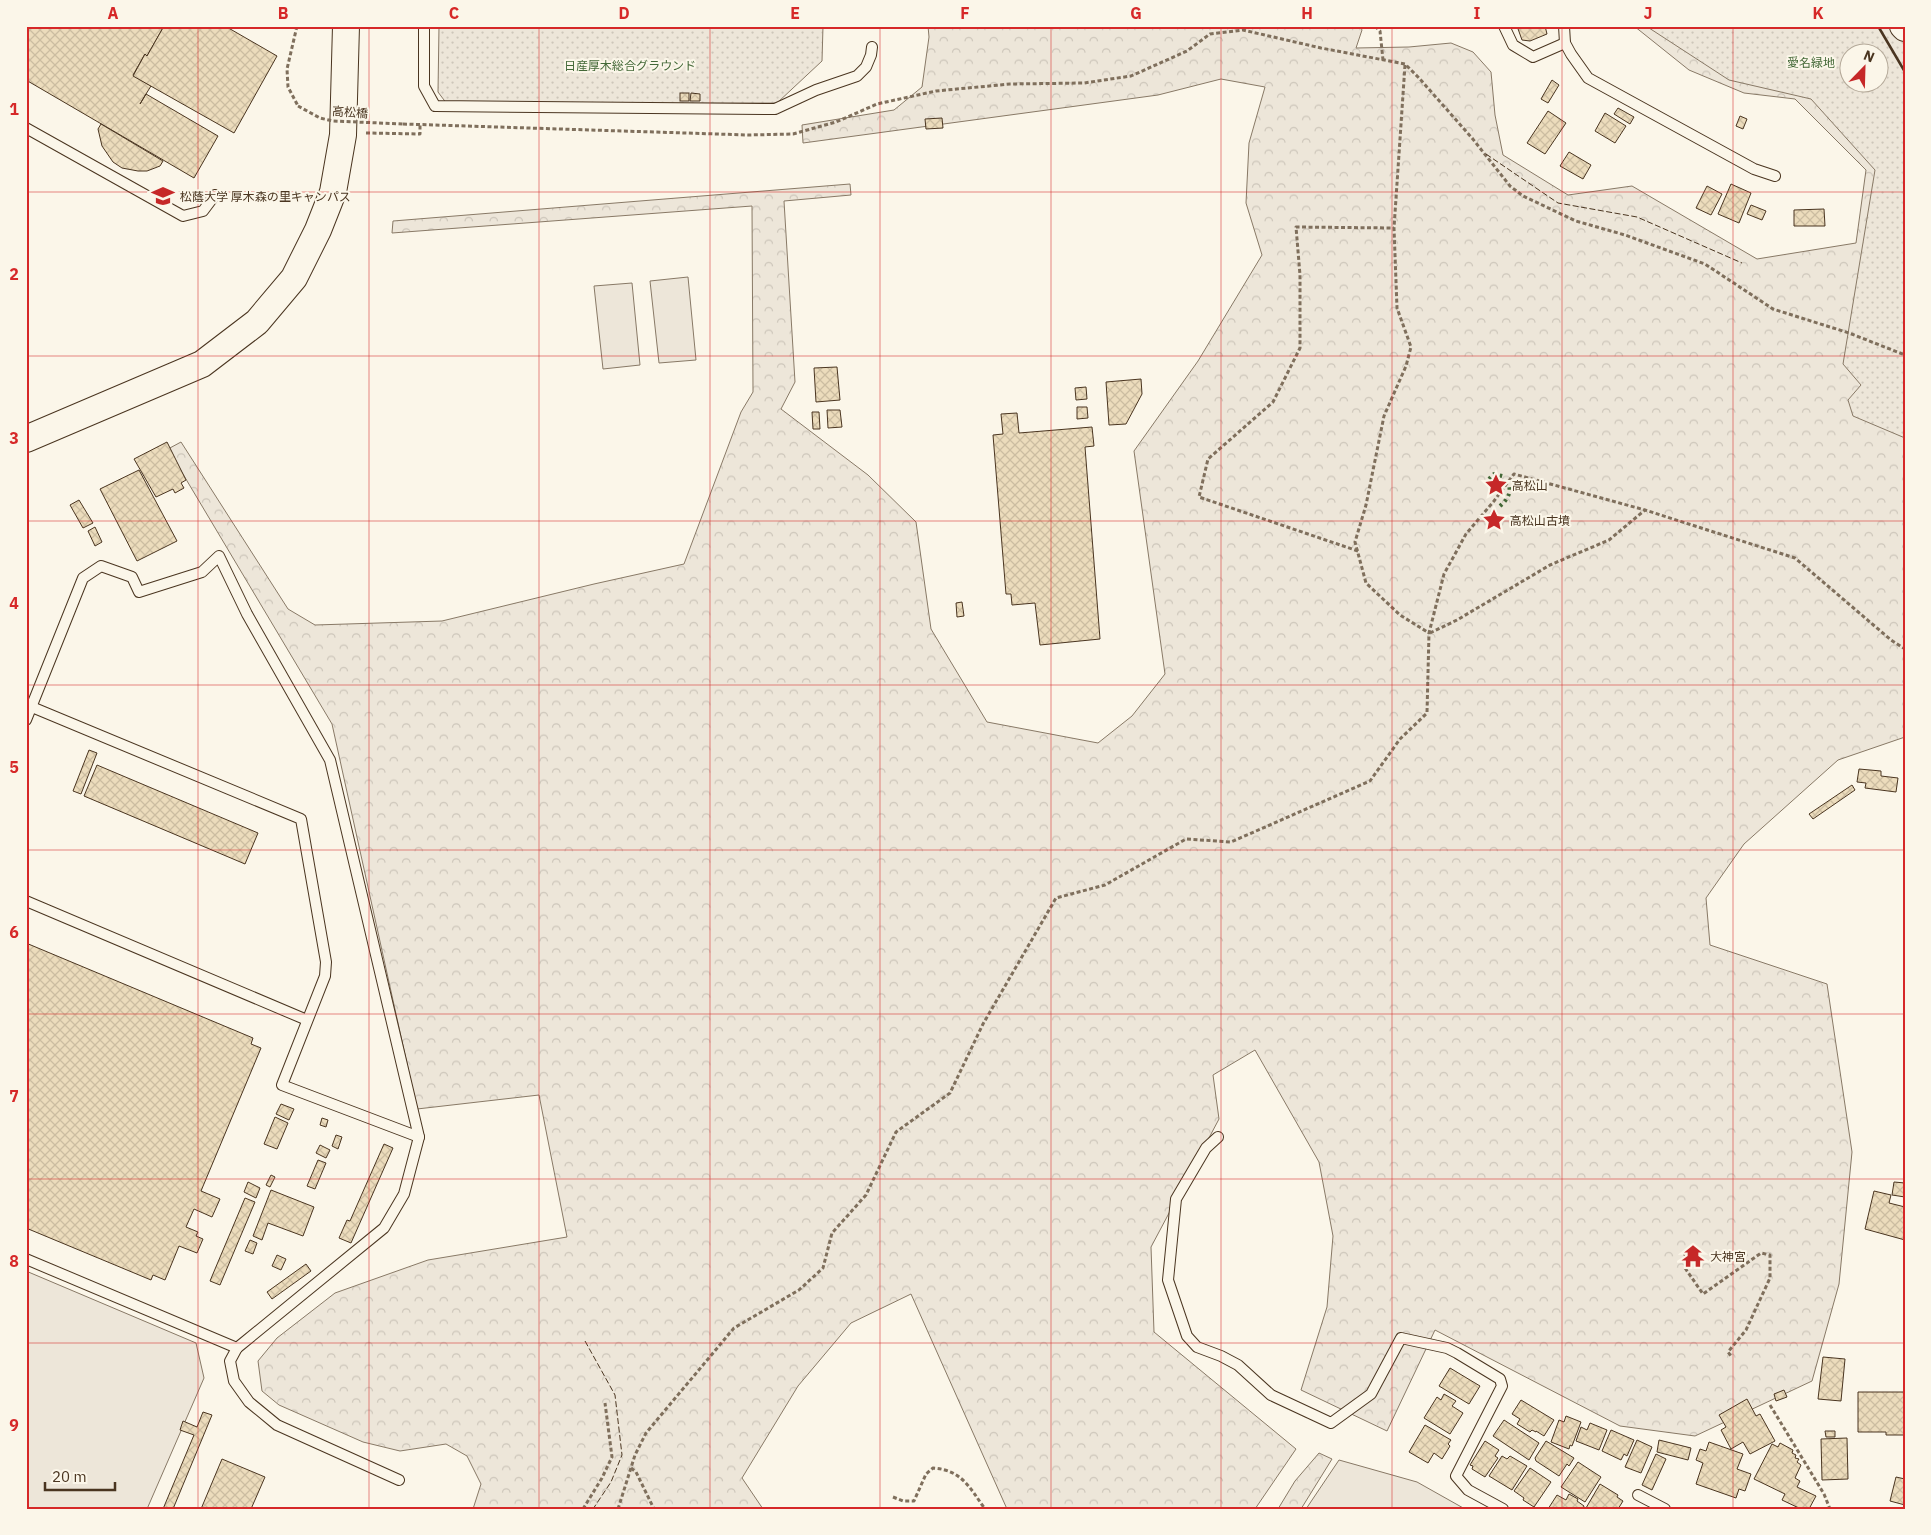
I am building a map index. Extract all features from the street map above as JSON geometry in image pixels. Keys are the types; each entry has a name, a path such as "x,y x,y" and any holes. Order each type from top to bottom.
{"street":[{"path":"29,435 202,364 257,322 294,278 318,230 333,192 343,135 346,26"}],"lane":[{"path":"424,26 424,86 435,106 775,109 816,90 857,76 866,67 872,47"},
{"path":"1504,26 1513,46 1533,56 1565,43"},
{"path":"1564,26 1565,43 1588,78 1754,169 1775,176"},
{"path":"26,128 183,216 203,212 215,195"},
{"path":"26,720 29,706 83,578 101,566 132,577 138,592 202,572 219,556 247,614 330,760 418,1137 404,1194 384,1228 237,1348 230,1361 234,1381 249,1402 277,1425 399,1480"},
{"path":"29,706 301,819 326,962 325,976 282,1085 418,1137"},
{"path":"26,901 307,1020"},
{"path":"1218,1137 1206,1148 1176,1199 1168,1280 1187,1336 1197,1347 1238,1365 1271,1395 1331,1423 1371,1394 1401,1338 1457,1352 1500,1379 1502,1386 1456,1476 1468,1490 1503,1509"},
{"path":"26,1259 237,1348"},
{"path":"1638,1495 1665,1509"}],"path":[{"name":"高松橋","path":"297,26 287,69 288,87 298,106 320,118 333,121 403,124"},
{"path":"1376,26 1380,31 1383,60"},
{"path":"916,95 936,91 1010,84 1084,83 1132,76 1186,52 1210,34 1243,30 1321,48 1405,64 1472,138 1510,186 1523,196 1576,221 1624,235 1705,264 1772,309 1849,332 1905,355"},
{"path":"1405,64 1394,228 1397,308 1411,348 1406,366 1384,416 1366,505 1355,542 1366,584 1400,615 1429,633"},
{"path":"360,132 420,134 420,125"},
{"path":"1358,551 1198,498 1208,459 1272,402 1300,348 1300,275 1296,227 1394,228"},
{"path":"618,1509 635,1455 646,1433 734,1328 799,1290 823,1268 832,1233 866,1195 896,1132 950,1093 983,1024 1056,898 1105,885 1186,839 1231,842 1370,780 1400,739 1427,713 1429,633 1444,574 1466,534 1514,474 1645,510 1795,558 1891,640 1905,648"},
{"path":"1429,633 1457,620 1550,565 1609,540 1645,510"},
{"path":"1686,1268 1703,1294 1761,1253 1770,1255 1770,1278 1746,1330 1728,1352 1731,1356"},
{"path":"583,1509 602,1478 612,1456 605,1403"},
{"path":"1770,1405 1824,1494 1830,1509"},
{"path":"631,1468 636,1472 654,1509"},
{"path":"893,1497 903,1501 914,1501 926,1474 934,1468 944,1468 964,1479 985,1509"}],"green space":[{"name":"日産厚木総合グラウンド","path":"439,26 823,26 822,61 777,103 447,104 438,92"},
{"path":"928,26 1360,26 1362,30 1356,48 1409,47 1451,43 1473,52 1491,72 1495,115 1503,155 1568,195 1632,186 1757,259 1856,243 1866,170 1795,99 1744,93 1689,70 1634,26 1712,26 1838,50 1838,92 1888,92 1888,88 1905,97 1905,737 1838,760 1744,844 1706,898 1710,945 1827,984 1852,1152 1839,1284 1812,1381 1695,1436 1620,1426 1435,1330 1387,1431 1301,1390 1327,1307 1333,1236 1319,1162 1255,1050 1213,1075 1219,1119 1151,1247 1154,1332 1296,1449 1255,1509 1007,1509 911,1294 851,1323 798,1386 742,1478 763,1509 473,1509 481,1484 467,1456 446,1444 400,1451 363,1442 279,1405 262,1391 258,1361 277,1338 335,1293 428,1260 567,1237 539,1095 417,1109 332,724 168,449 181,442 288,609 315,625 442,621 684,564 741,412 753,392 752,206 392,233 393,221 850,184 851,195 784,201 795,382 781,409 868,475 916,522 931,629 987,722 1098,743 1132,716 1165,674 1134,451 1198,361 1262,255 1246,203 1249,143 1265,87 1221,79 1158,95 803,143 802,125 894,110 922,87 929,37"},
{"name":"愛名緑地","path":"1646,26 1905,26 1905,438 1853,416 1848,400 1861,385 1843,364 1875,170 1811,99 1729,80"},
{"path":"688,277 696,360 659,363 650,281"},
{"path":"632,283 640,365 603,369 594,286"},
{"path":"26,1271 196,1343 204,1378 147,1509 26,1509"},
{"path":"1319,1453 1332,1459 1301,1509 1278,1509 1295,1481"},
{"path":"1339,1460 1417,1482 1465,1509 1306,1509"}],"building":[{"path":"26,26 164,26 147,56 145,54 133,75 151,86 146,94 218,136 194,178 26,80"},
{"path":"164,26 225,26 277,56 234,133 133,76"},
{"path":"1517,26 1545,26 1547,34 1530,41 1522,40"},
{"path":"1552,80 1559,85 1548,103 1541,99"},
{"path":"680,93 689,93 689,101 680,101"},
{"path":"691,93 700,94 700,101 690,101"},
{"path":"1618,108 1634,117 1630,124 1614,114"},
{"path":"1548,111 1566,123 1545,154 1527,143"},
{"path":"1605,113 1626,126 1615,143 1595,131"},
{"path":"1740,116 1747,119 1743,129 1736,126"},
{"path":"942,118 943,128 926,129 925,119"},
{"path":"101,124 163,161 160,166 147,171 138,171 122,168 113,162 102,146 98,129"},
{"path":"1569,152 1591,165 1583,179 1560,166"},
{"path":"1731,184 1751,193 1739,223 1718,214"},
{"path":"1707,186 1722,194 1711,215 1696,208"},
{"path":"1751,205 1766,211 1762,220 1747,214"},
{"path":"1824,209 1825,226 1794,226 1794,210"},
{"path":"837,367 840,400 816,402 814,368"},
{"path":"1141,379 1142,394 1126,424 1109,425 1106,382"},
{"path":"1086,387 1087,399 1076,400 1075,388"},
{"path":"1077,407 1087,407 1088,418 1077,419"},
{"path":"827,410 840,410 842,427 828,428"},
{"path":"812,412 819,412 820,429 813,429"},
{"path":"1017,413 1019,433 1092,427 1094,446 1085,447 1100,639 1040,645 1035,603 1012,605 1011,594 1006,594 993,435 1003,434 1001,414"},
{"path":"167,442 186,480 181,483 184,488 175,493 173,489 156,497 134,459"},
{"path":"139,470 177,541 137,561 100,489"},
{"path":"79,500 93,523 83,528 70,505"},
{"path":"95,527 102,542 95,546 88,531"},
{"path":"962,602 964,616 957,617 956,603"},
{"path":"89,750 97,753 81,794 73,791"},
{"path":"97,765 258,833 245,864 84,796"},
{"path":"1859,769 1881,771 1881,776 1898,778 1896,792 1865,788 1866,783 1857,782"},
{"path":"1852,785 1855,790 1813,819 1809,814"},
{"path":"26,943 253,1038 251,1044 261,1048 201,1191 220,1199 212,1217 194,1209 186,1227 198,1232 196,1236 203,1239 197,1253 179,1246 165,1280 153,1275 151,1280 26,1228"},
{"path":"281,1104 294,1109 289,1120 276,1114"},
{"path":"275,1117 288,1123 277,1149 264,1144"},
{"path":"322,1118 328,1120 326,1127 320,1125"},
{"path":"336,1135 342,1137 338,1149 332,1146"},
{"path":"384,1144 393,1148 351,1243 339,1238 347,1220 350,1221"},
{"path":"320,1145 330,1150 326,1158 316,1153"},
{"path":"318,1160 326,1163 315,1189 307,1186"},
{"path":"271,1175 275,1177 270,1187 266,1185"},
{"path":"248,1182 260,1188 256,1198 244,1192"},
{"path":"1894,1182 1905,1183 1905,1197 1892,1195"},
{"path":"271,1190 314,1207 303,1236 268,1223 262,1240 253,1236"},
{"path":"1874,1191 1891,1195 1889,1203 1905,1207 1905,1240 1865,1229"},
{"path":"245,1198 255,1202 220,1285 210,1281"},
{"path":"250,1240 257,1243 253,1254 245,1251"},
{"path":"1689,1249 1693,1255 1686,1259 1683,1253"},
{"path":"277,1255 286,1259 281,1270 272,1266"},
{"path":"306,1264 311,1271 272,1299 267,1292"},
{"path":"1823,1357 1845,1359 1841,1401 1818,1399"},
{"path":"1450,1368 1480,1386 1469,1404 1439,1386"},
{"path":"1784,1390 1787,1397 1776,1401 1774,1394"},
{"path":"1858,1392 1904,1392 1904,1435 1886,1435 1886,1432 1858,1432"},
{"path":"1444,1394 1456,1401 1452,1406 1463,1413 1450,1434 1424,1418 1437,1397 1441,1400"},
{"path":"1747,1399 1756,1416 1760,1414 1775,1441 1750,1454 1743,1442 1731,1449 1721,1430 1726,1427 1719,1415"},
{"path":"1521,1400 1554,1420 1544,1436 1536,1431 1532,1430 1530,1432 1517,1424 1520,1419 1512,1414"},
{"path":"203,1412 212,1415 173,1509 163,1509 194,1435 180,1430 183,1421 197,1427"},
{"path":"1566,1416 1581,1422 1572,1446 1570,1445 1569,1449 1551,1442 1559,1420 1564,1422"},
{"path":"1504,1420 1539,1443 1529,1460 1493,1436"},
{"path":"1590,1423 1607,1430 1599,1450 1576,1441 1581,1427 1587,1430"},
{"path":"1425,1425 1451,1440 1448,1444 1450,1446 1442,1459 1434,1453 1428,1463 1409,1452"},
{"path":"1611,1430 1634,1440 1627,1456 1624,1454 1621,1460 1602,1451"},
{"path":"1825,1431 1835,1431 1835,1437 1826,1437"},
{"path":"1847,1438 1848,1479 1822,1480 1821,1439"},
{"path":"1637,1440 1652,1447 1641,1473 1625,1467"},
{"path":"1659,1440 1691,1448 1688,1460 1657,1452"},
{"path":"1485,1441 1499,1450 1495,1456 1498,1458 1485,1477 1472,1469 1473,1466 1470,1465"},
{"path":"1546,1441 1574,1458 1569,1466 1567,1464 1559,1476 1536,1461 1535,1458"},
{"path":"1709,1442 1743,1454 1737,1469 1751,1474 1745,1491 1739,1489 1736,1498 1696,1484 1703,1463 1696,1460 1700,1449 1706,1451"},
{"path":"1780,1443 1793,1450 1792,1453 1796,1455 1795,1458 1799,1459 1797,1462 1801,1465 1795,1478 1800,1481 1797,1487 1816,1496 1809,1509 1801,1509 1782,1500 1785,1494 1754,1479 1772,1444 1778,1447"},
{"path":"1656,1454 1666,1459 1652,1490 1642,1485"},
{"path":"1502,1456 1507,1459 1510,1456 1527,1466 1512,1490 1489,1476"},
{"path":"222,1459 265,1477 251,1509 201,1509"},
{"path":"1578,1462 1601,1477 1585,1502 1561,1487"},
{"path":"1530,1468 1551,1482 1534,1507 1514,1491"},
{"path":"1896,1477 1905,1479 1905,1505 1890,1501"},
{"path":"1600,1484 1618,1495 1617,1497 1623,1501 1618,1509 1586,1508"},
{"path":"1569,1494 1578,1499 1577,1501 1584,1506 1583,1509 1548,1509 1557,1495 1566,1500"}],"hedge":[{"path":"1489,479 1494,474 1506,477"},
{"path":"1500,506 1508,497 1509,485"}],"fence":[{"path":"1486,154 1558,203 1637,217 1742,263"},
{"path":"585,1341 615,1395 622,1455 611,1482 593,1509"}],"wall":[{"path":"1878,26 1905,72"}],"place":[{"name":"松蔭大学 厚木森の里キャンパス","path":"163,196"},
{"name":"高松山","path":"1496,485"},
{"name":"高松山古墳","path":"1494,520"},
{"name":"大神宮","path":"1693,1256"}]}
